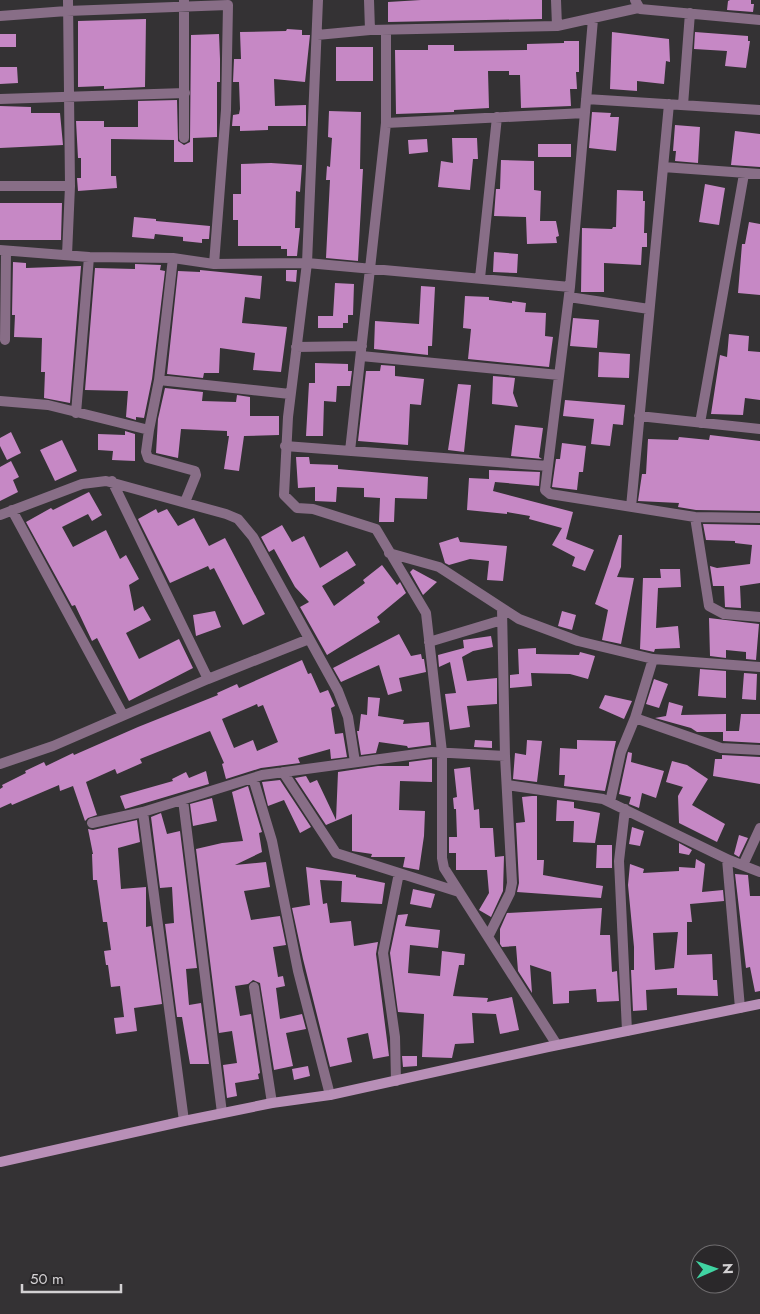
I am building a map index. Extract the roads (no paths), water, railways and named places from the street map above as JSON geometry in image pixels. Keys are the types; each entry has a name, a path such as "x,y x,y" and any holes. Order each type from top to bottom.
{"street":[{"path":"318,0 307,262 290,394 285,446 284,495 297,508 313,509 373,526 424,609 442,752 442,863 557,1045"},
{"path":"369,0 370,30"},
{"path":"556,0 556,26"},
{"path":"184,3 184,138"},
{"path":"0,16 68,5 184,3 228,5 226,110 214,264"},
{"path":"317,35 370,30 556,26 593,19 636,4 690,14 760,20"},
{"path":"67,255 70,186 68,5"},
{"path":"683,105 690,14"},
{"path":"593,19 570,292 545,488 547,493 695,517 760,518"},
{"path":"350,451 386,123 386,31"},
{"path":"0,99 185,93"},
{"path":"586,99 760,110"},
{"path":"631,507 669,104"},
{"path":"386,123 585,113"},
{"path":"480,278 497,117"},
{"path":"663,167 760,174"},
{"path":"700,423 744,174"},
{"path":"0,186 70,186"},
{"path":"5,340 3,250 89,258 173,258 214,264 307,262 480,278 570,292 650,309"},
{"path":"76,413 89,258"},
{"path":"173,258 159,380 146,452 148,458 191,468 195,471 194,480 187,498"},
{"path":"296,347 361,351 559,375"},
{"path":"159,380 290,394"},
{"path":"0,401 48,405 149,430"},
{"path":"639,416 760,429"},
{"path":"285,446 548,466"},
{"path":"112,481 208,679"},
{"path":"0,515 82,484 112,481 187,498 238,519 247,527 344,706 355,762"},
{"path":"12,510 123,715"},
{"path":"695,517 709,606 724,614 760,618"},
{"path":"386,549 445,570 502,614 573,639 653,659 760,667"},
{"path":"429,642 502,614"},
{"path":"488,937 510,893 512,883 505,756 502,614"},
{"path":"0,764 46,748 208,679 309,639"},
{"path":"610,802 621,752 635,718 653,659"},
{"path":"635,718 720,748 760,750"},
{"path":"92,823 143,812 252,778 283,772 442,752 505,756"},
{"path":"283,772 329,846 336,853 459,892"},
{"path":"252,778 272,841 298,971 330,1095"},
{"path":"507,785 603,799 727,859 760,872"},
{"path":"183,800 222,1113"},
{"path":"624,809 619,861 627,1031"},
{"path":"143,812 184,1121"},
{"path":"743,865 760,828"},
{"path":"727,859 740,1008"},
{"path":"396,1081 394,1034 383,950 399,873"},
{"path":"254,987 272,1103"},
{"path":"0,1162 222,1113 272,1103 330,1095 557,1045 760,1004"}]}
